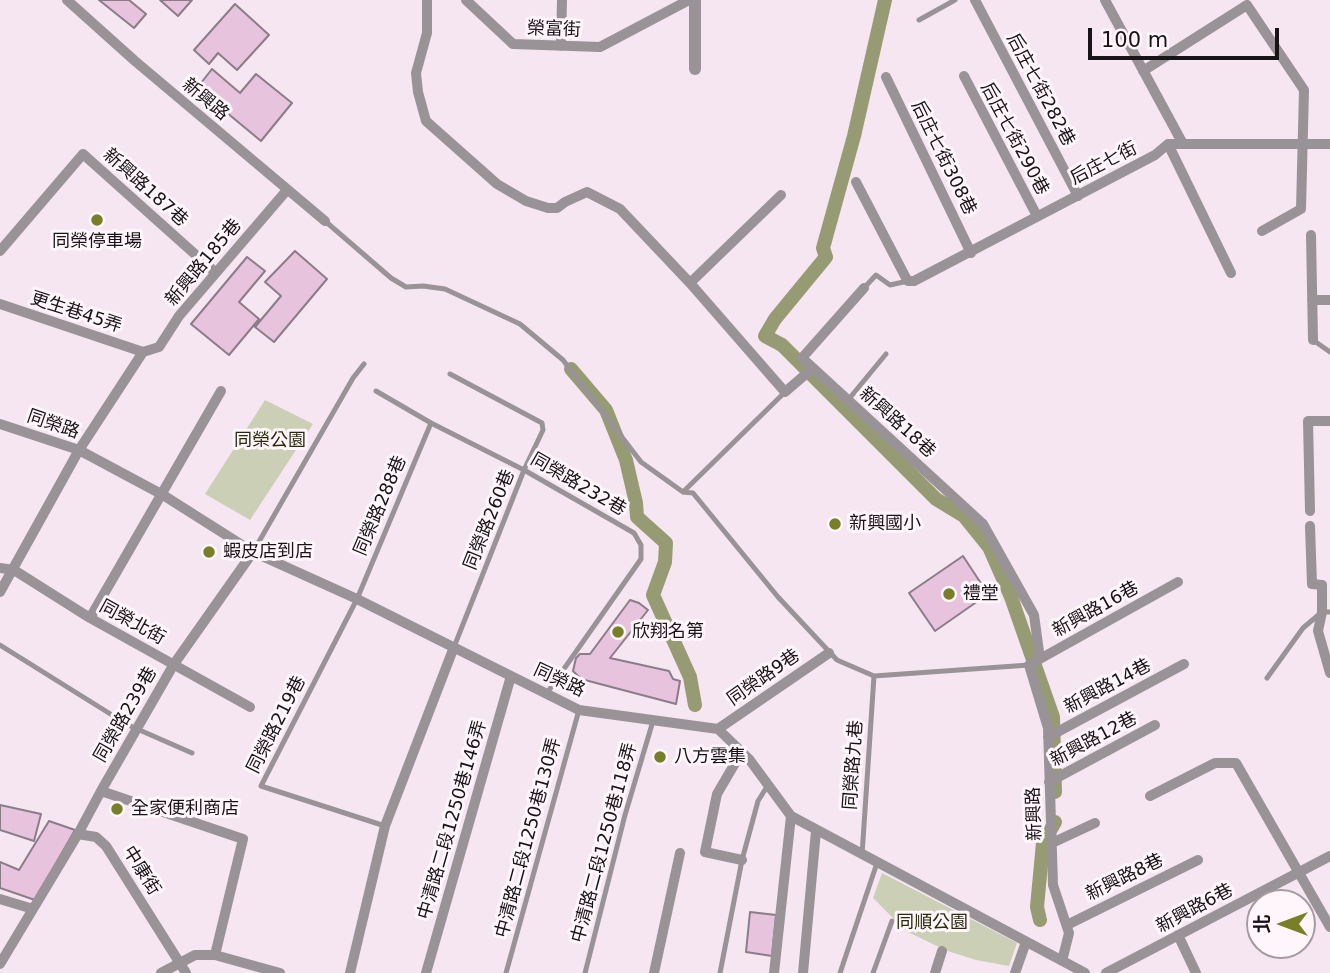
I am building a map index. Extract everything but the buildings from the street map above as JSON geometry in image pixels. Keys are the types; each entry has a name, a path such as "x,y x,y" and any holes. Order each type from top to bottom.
{"street":[{"name":"新興路","path":"67,0 324,222"},
{"path":"427,0 427,33 416,73 426,121 497,184 526,201 557,208 587,192 620,209 690,283 785,392 813,368 802,358 864,288"},
{"name":"榮富街","path":"466,0 513,44 600,47 689,0"},
{"path":"561,46 562,0"},
{"path":"695,0 695,69"},
{"name":"后庄七街282巷","path":"975,0 1077,195"},
{"path":"1105,0 1183,144"},
{"path":"1143,71 1247,5 1304,90 1301,209 1262,231"},
{"name":"后庄七街290巷","path":"964,76 1037,216"},
{"name":"后庄七街308巷","path":"886,78 971,253"},
{"path":"1231,273 1168,144 1330,144"},
{"name":"后庄七街","path":"908,281 914,281 971,253 1155,155 1168,144"},
{"name":"新興路187巷","path":"0,251 83,154 216,273"},
{"path":"856,182 908,281"},
{"name":"新興路185巷","path":"0,592 79,450 143,352 159,347 179,316 287,190"},
{"path":"690,283 781,195"},
{"path":"1311,235 1313,340"},
{"path":"1312,300 1330,300"},
{"name":"更生巷45弄","path":"0,304 143,352"},
{"name":"新興路18巷","path":"813,368 983,524 1034,615 1040,659"},
{"path":"90,618 221,391"},
{"path":"1310,511 1308,421 1330,421"},
{"name":"同榮路","path":"0,424 79,450 163,495 253,552 357,599 579,710 718,729"},
{"path":"1310,526 1312,584 1322,585 1326,612 1318,631 1330,673"},
{"name":"同榮路239巷","path":"78,834 174,664 253,552"},
{"name":"同榮北街","path":"0,568 14,570 90,618 250,707"},
{"name":"新興路16巷","path":"1029,665 1178,582"},
{"path":"349,973 385,826 454,648"},
{"name":"同榮路9巷","path":"718,729 829,653"},
{"name":"新興路14巷","path":"1048,737 1184,664"},
{"name":"新興路","path":"1029,665 1048,728 1054,885 1069,933 1062,961"},
{"name":"中清路二段1250巷146弄","path":"426,973 512,676"},
{"name":"新興路12巷","path":"1049,782 1154,725"},
{"path":"718,729 741,752 791,816 1085,973"},
{"path":"741,752 717,794 705,852 742,860"},
{"path":"1150,796 1215,763 1236,763 1330,927"},
{"path":"101,791 243,839 215,955"},
{"path":"774,973 791,816"},
{"path":"1052,844 1095,823"},
{"path":"803,973 816,831"},
{"path":"0,964 78,834"},
{"name":"中康街","path":"78,834 96,837 106,846 186,973"},
{"path":"653,973 680,853"},
{"name":"新興路6巷","path":"1106,973 1330,856"},
{"name":"新興路8巷","path":"1067,925 1198,860"},
{"path":"0,899 33,909"},
{"path":"1178,935 1196,973"},
{"path":"1015,973 1026,942"},
{"path":"935,973 942,951"},
{"path":"162,973 195,955 215,955 280,973"}],"lane":[{"path":"919,20 955,0"},
{"path":"324,222 391,278 406,286 444,289 520,324 563,360 641,462 683,492 693,493 778,597 836,660 874,676 1029,665"},
{"path":"864,288 876,275 890,285 908,281"},
{"path":"1313,340 1330,352"},
{"path":"848,400 886,354"},
{"path":"253,552 363,364"},
{"name":"同榮路260巷","path":"450,374 542,423 543,430 524,470 454,648"},
{"name":"同榮路232巷","path":"376,391 524,470 634,533 641,545 641,559 547,693"},
{"path":"683,492 785,392"},
{"name":"同榮路288巷","path":"357,599 432,423"},
{"name":"同榮路219巷","path":"357,599 261,786 385,826"},
{"path":"1267,678 1303,628 1326,612"},
{"path":"0,645 136,729 192,754"},
{"name":"同榮路九巷","path":"862,855 874,676"},
{"name":"中清路二段1250巷130弄","path":"506,973 579,710"},
{"name":"中清路二段1250巷118弄","path":"585,973 625,815 653,721"},
{"path":"720,973 742,860 758,802 768,785"},
{"path":"840,973 877,863"},
{"path":"873,973 892,921"}],"green space":[{"name":"同榮公園","path":"265,400 313,424 250,520 205,494"},
{"name":"同順公園","path":"882,873 1017,943 1009,966 976,960 945,950 906,931 873,898"}],"waterway":[{"path":"885,0 854,136 823,248 826,257 775,319 765,336 782,345 936,499 964,516 989,547 1011,597 1053,717 1055,792"},
{"path":"571,369 606,410 626,460 637,517 666,543 665,562 653,595 690,677 695,705"},
{"path":"1040,920 1037,907 1043,843 1055,822"}],"place":[{"name":"同榮停車場","path":"97,220"},
{"name":"新興國小","path":"835,524"},
{"name":"蝦皮店到店","path":"209,552"},
{"name":"禮堂","path":"949,594"},
{"name":"欣翔名第","path":"618,632"},
{"name":"八方雲集","path":"660,757"},
{"name":"全家便利商店","path":"117,809"}]}
